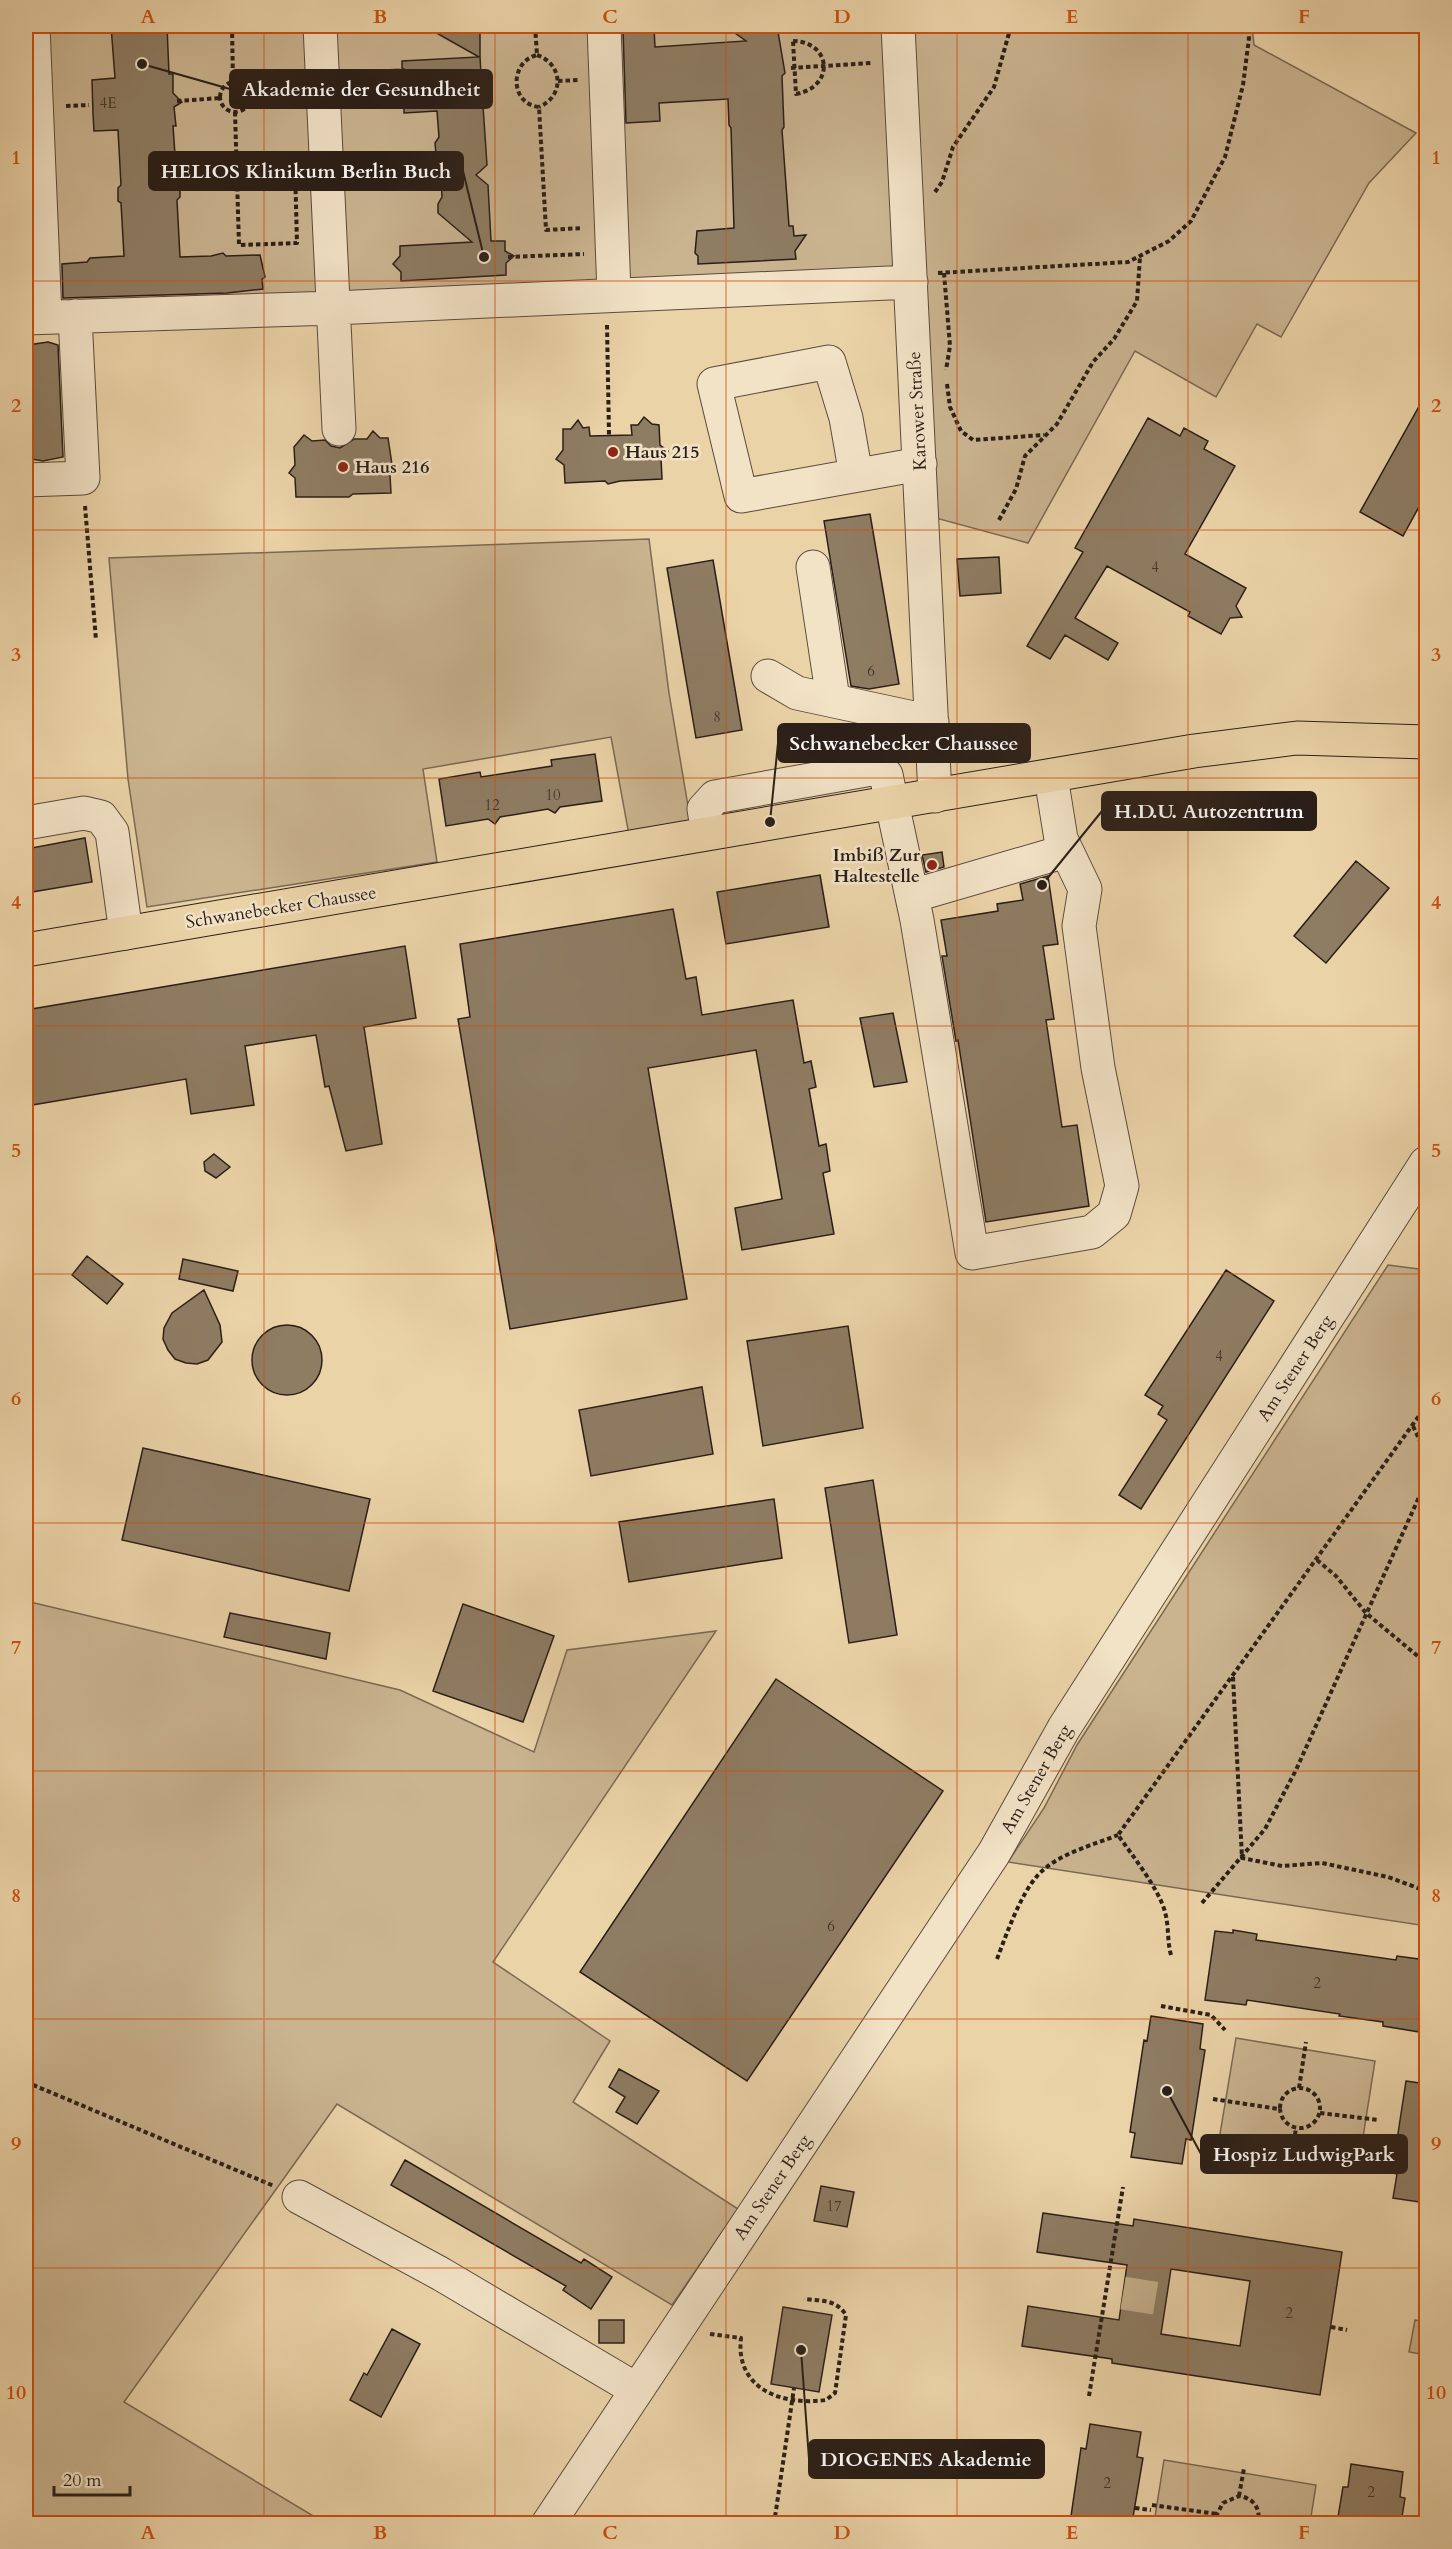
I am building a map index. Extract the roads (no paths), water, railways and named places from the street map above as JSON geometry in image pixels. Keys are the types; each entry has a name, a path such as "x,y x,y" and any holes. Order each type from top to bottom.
{"main road":[{"name":"Schwanebecker Chaussee","path":"26,950 708,833 1272,740 1426,742"}],"street":[{"path":"26,480 83,478 49,317 33,26"},
{"path":"320,26 339,429"},
{"path":"604,26 590,227 610,293"},
{"name":"Karower Straße","path":"898,26 935,796"},
{"path":"323,91 398,86"},
{"path":"49,317 334,308 910,278"},
{"path":"856,475 846,417 829,362 714,384 741,496 920,464"},
{"path":"813,567 833,699"},
{"path":"768,676 797,693 932,722"},
{"path":"893,803 912,896 972,1253 1092,1232 1114,1214 1122,1186 1098,1068 1079,927 1085,889 1061,839 1051,777"},
{"path":"26,823 84,813 101,817 112,832 126,933"},
{"path":"912,896 1066,851"},
{"name":"Am Stener Berg","path":"548,2523 994,1853 1064,1728 1426,1163"},
{"path":"299,2197 441,2274 637,2390"}],"tunnel":[{"path":"1123,2293 1166,2300"}],"place":[{"name":"Akademie der Gesundheit","path":"142,64"},
{"name":"HELIOS Klinikum Berlin Buch","path":"484,257"},
{"name":"Haus 215","path":"613,452"},
{"name":"Haus 216","path":"343,467"},
{"name":"Schwanebecker Chaussee","path":"770,822"},
{"name":"Imbiß Zur Haltestelle","path":"932,865"},
{"name":"H.D.U. Autozentrum","path":"1042,885"},
{"name":"Hospiz LudwigPark","path":"1167,2091"},
{"name":"DIOGENES Akademie","path":"801,2350"}]}
